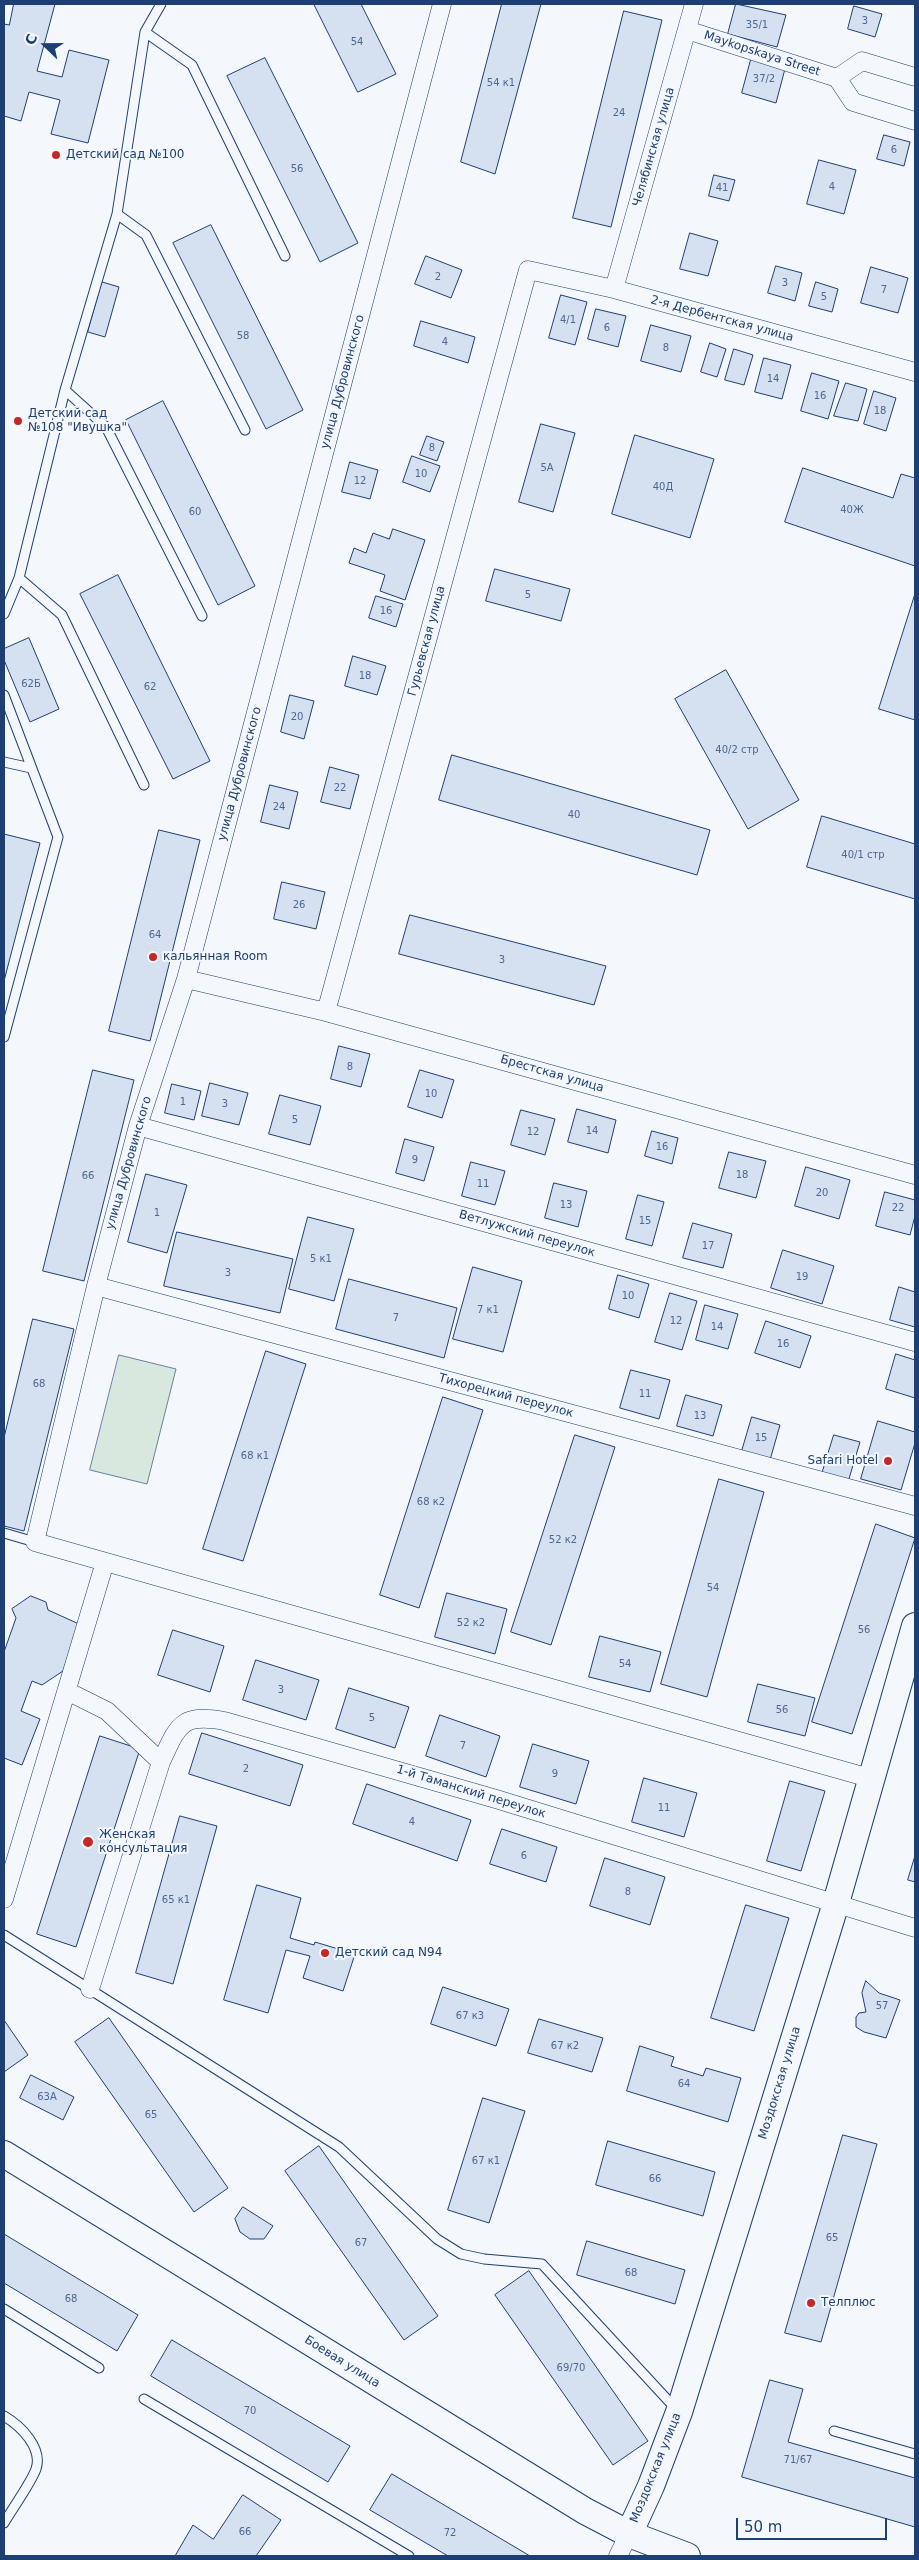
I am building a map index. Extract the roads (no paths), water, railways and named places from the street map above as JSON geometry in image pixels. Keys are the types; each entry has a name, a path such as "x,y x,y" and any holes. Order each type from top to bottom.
{"main road":[{"name":"Моздокская улица","path":"623,2545 651,2486 679,2412 836,1903 873,1779 915,1626"},
{"name":"Боевая улица","path":"4,2154 585,2512 623,2545 686,2556"}],"street":[{"name":"улица Дубровинского","path":"35,1542 96,1286 138,1126 186,979 442,4"},
{"name":"Челябинская улица","path":"614,289 694,4"},
{"name":"Maykopskaya Street","path":"688,30 837,78 853,102 915,121"},
{"name":"Maykopskaya Street","path":"837,78 862,62 915,77"},
{"name":"2-я Дербентская улица","path":"528,270 614,289 915,372"},
{"name":"Гурьевская улица","path":"326,1012 528,270"},
{"name":"Брестская улица","path":"186,979 326,1012 915,1175"},
{"name":"Ветлужский переулок","path":"138,1126 915,1342"},
{"name":"Тихорецкий переулок","path":"96,1286 915,1506"},
{"path":"35,1542 873,1779"},
{"path":"4,1899 105,1562"},
{"path":"67,1691 107,1711 161,1762"},
{"name":"1-й Таманский переулок","path":"90,1989 161,1762 175,1732 188,1721 202,1717 224,1721 496,1799 915,1928"}],"lane":[{"path":"4,614 18,578 65,390 116,214 145,32 160,4"},
{"path":"145,32 192,65 285,256"},
{"path":"116,214 146,235 245,430"},
{"path":"65,390 106,428 202,616"},
{"path":"18,578 62,615 144,785"},
{"path":"4,695 58,837 4,1037"},
{"path":"4,762 31,768"},
{"path":"4,1534 35,1542"},
{"path":"4,1935 339,2147 437,2239 461,2254 484,2259 542,2264 679,2412"},
{"path":"4,2309 99,2368"},
{"path":"144,2399 409,2556"},
{"path":"4,2416 24,2432 30,2440 36,2456 36,2469 4,2523"},
{"path":"834,2431 915,2454"}],"place":[{"name":"Детский сад №100","path":"56,155"},
{"name":"Детский сад №108 \"Ивушка\"","path":"18,421"},
{"name":"кальянная Room","path":"153,957"},
{"name":"Safari Hotel","path":"888,1461"},
{"name":"Женская консультация","path":"88,1842"},
{"name":"Детский сад N94","path":"325,1953"},
{"name":"Телплюс","path":"811,2303"}]}
